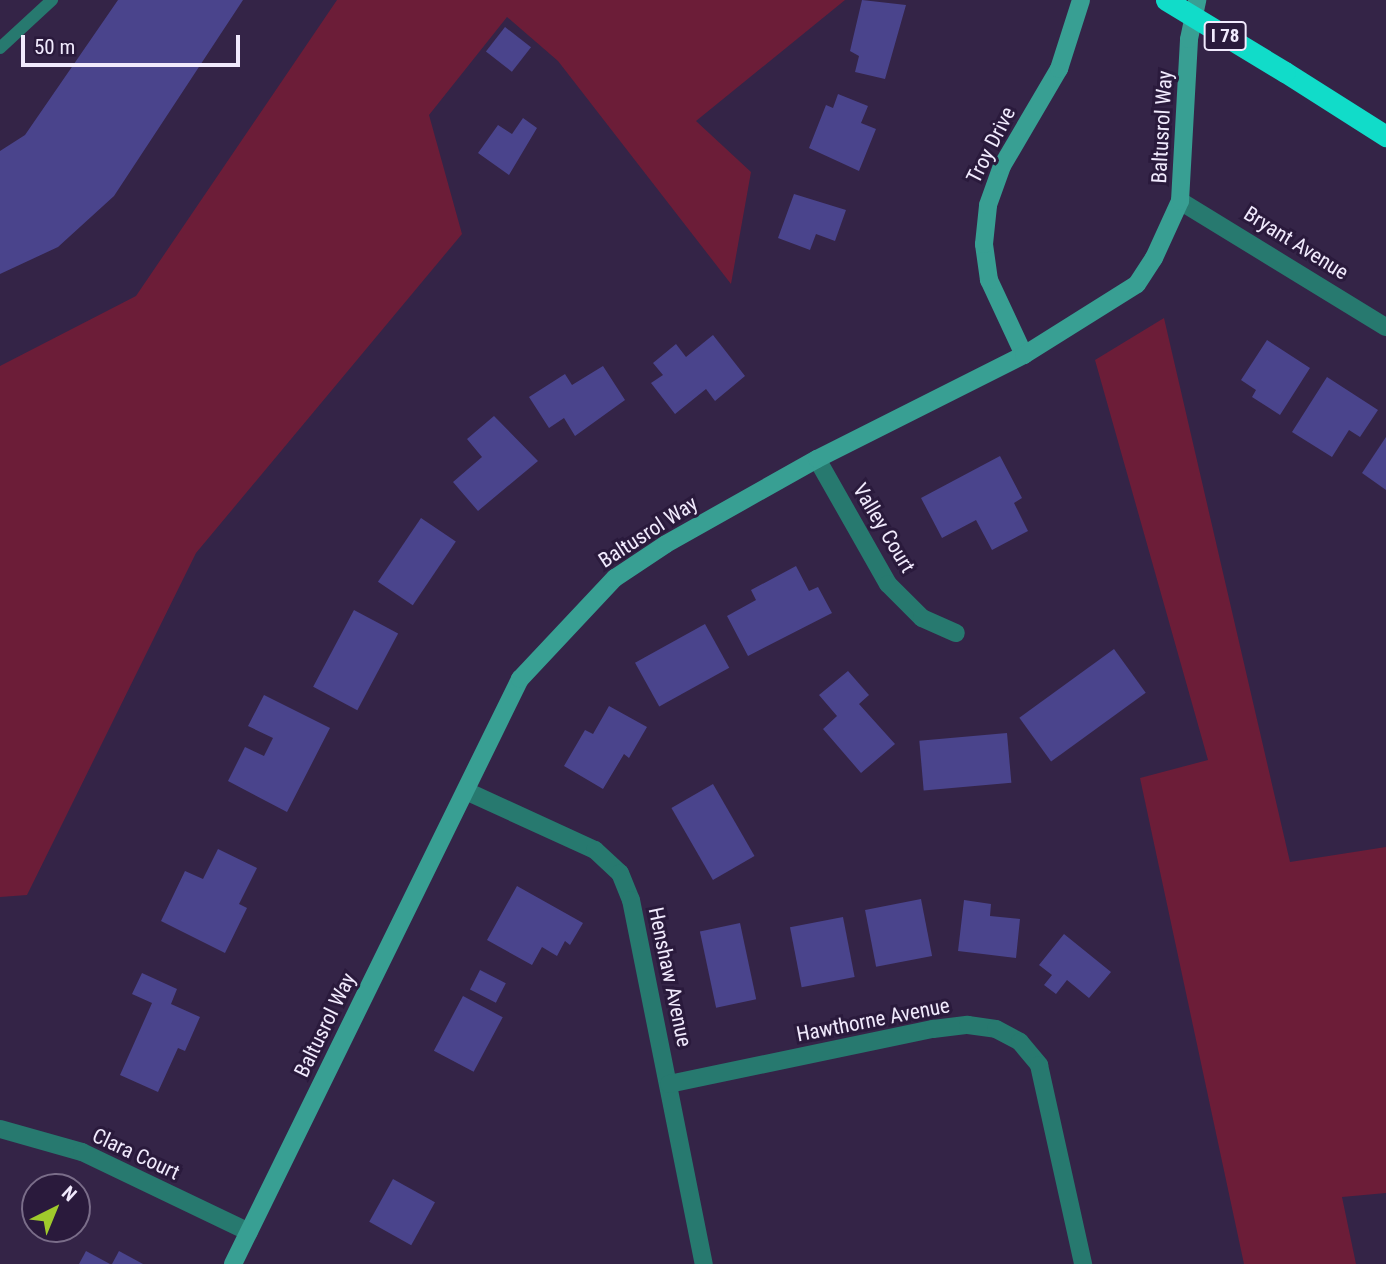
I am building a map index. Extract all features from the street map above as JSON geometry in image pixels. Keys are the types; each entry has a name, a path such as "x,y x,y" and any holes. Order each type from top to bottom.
{"highway":[{"name":"I 78","path":"1166,0 1386,136"}],"street":[{"name":"Troy Drive","path":"1024,355 989,280 984,244 988,205 1002,166 1059,69 1081,0"},
{"name":"Baltusrol Way","path":"233,1264 520,679 615,578 817,458 1024,355 1131,289 1154,258 1181,201 1189,39 1196,0"},
{"name":"Bryant Avenue","path":"1181,201 1386,327"},
{"name":"Valley Court","path":"817,458 888,584 922,618 956,633"},
{"name":"Henshaw Avenue","path":"466,791 595,850 620,873 631,900 704,1264"},
{"name":"Hawthorne Avenue","path":"669,1084 933,1029 968,1025 996,1029 1020,1042 1039,1065 1083,1264"},
{"name":"Clara Court","path":"0,1129 82,1152 248,1233"}],"lane":[{"path":"0,48 52,0"}],"shaded area":[{"path":"337,0 845,0 696,121 751,172 731,284 558,61 507,17 429,115 462,234 196,553 27,895 0,897 0,366 136,296"},
{"path":"1164,318 1290,862 1386,847 1386,1193 1342,1197 1356,1264 1244,1264 1140,778 1208,760 1095,360"}],"building":[{"path":"118,0 243,0 114,196 58,247 0,274 0,151 25,135"},
{"path":"862,0 906,5 885,79 855,72 859,56 850,51"},
{"path":"505,27 531,47 512,72 486,51"},
{"path":"838,94 868,106 861,123 876,129 859,171 809,148 826,105 833,108"},
{"path":"523,118 537,128 509,175 478,153 498,125 512,134"},
{"path":"794,194 846,210 835,241 816,234 810,250 778,238"},
{"path":"713,335 745,376 715,401 706,389 675,414 651,383 663,375 653,363 676,344 686,357"},
{"path":"1267,340 1310,368 1280,415 1252,397 1256,390 1241,380"},
{"path":"603,366 625,400 575,436 564,418 549,428 529,397 565,374 572,385"},
{"path":"1327,377 1378,410 1360,437 1349,430 1332,457 1292,432"},
{"path":"494,416 538,461 478,511 453,482 482,457 467,439"},
{"path":"1386,437 1386,490 1362,473"},
{"path":"1000,456 1022,498 1014,503 1028,531 992,550 976,520 942,538 921,498"},
{"path":"421,518 456,541 413,605 378,582"},
{"path":"796,566 809,591 818,587 832,613 748,656 727,616 756,600 751,590"},
{"path":"354,610 398,633 357,710 313,687"},
{"path":"705,624 729,668 659,707 635,663"},
{"path":"1114,649 1146,693 1051,761 1019,718"},
{"path":"848,671 869,695 859,704 895,744 861,773 823,729 837,716 819,695"},
{"path":"264,695 330,728 287,812 228,781 245,747 264,756 273,738 248,726"},
{"path":"609,706 647,727 629,758 624,754 603,789 564,766 585,730 593,734"},
{"path":"1007,733 1011,783 924,790 919,741"},
{"path":"713,784 755,856 713,880 671,808"},
{"path":"218,849 257,868 239,904 247,908 225,953 161,921 185,871 203,879"},
{"path":"517,886 583,923 570,945 565,941 557,956 542,947 532,965 487,940"},
{"path":"921,899 932,956 876,967 865,910"},
{"path":"964,900 991,904 990,916 1020,919 1016,958 958,951"},
{"path":"843,917 855,977 802,987 790,927"},
{"path":"740,923 756,999 716,1008 700,932"},
{"path":"1064,934 1111,972 1089,998 1067,980 1056,994 1044,985 1052,975 1039,965"},
{"path":"480,970 506,983 496,1003 470,990"},
{"path":"142,973 177,989 171,1004 200,1017 185,1051 178,1048 158,1092 120,1075 152,1003 132,994"},
{"path":"463,996 503,1017 474,1072 434,1051"},
{"path":"393,1179 435,1202 411,1245 369,1222"},
{"path":"86,1251 110,1264 79,1264"},
{"path":"119,1251 143,1264 112,1264"}]}
